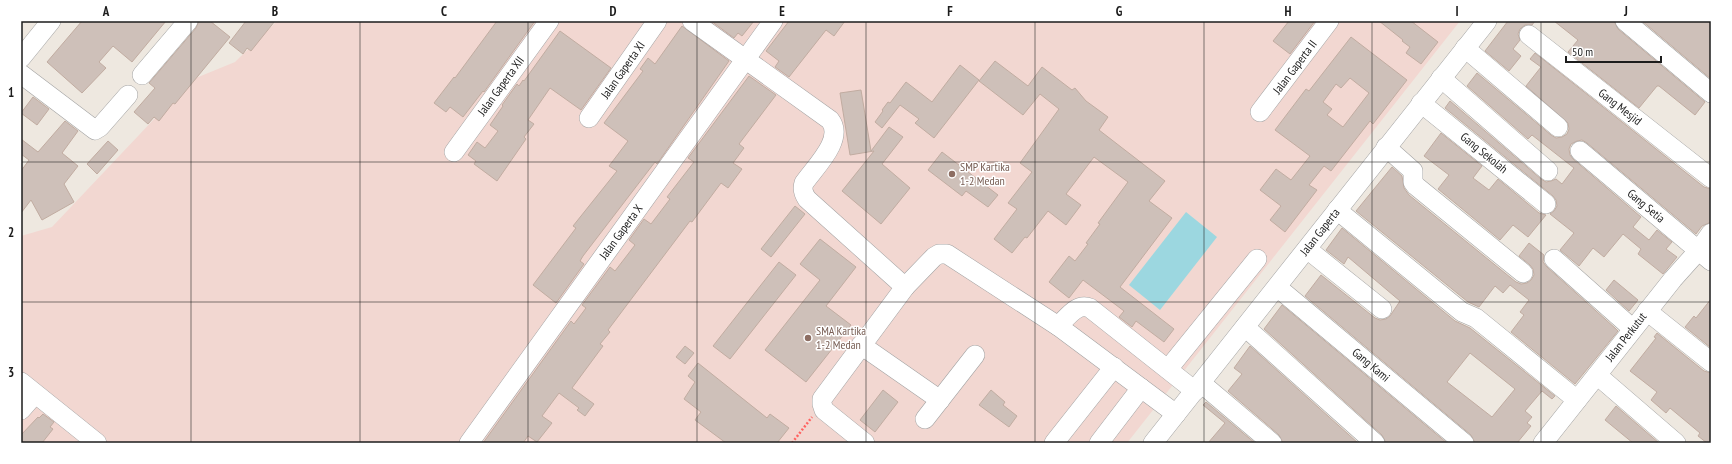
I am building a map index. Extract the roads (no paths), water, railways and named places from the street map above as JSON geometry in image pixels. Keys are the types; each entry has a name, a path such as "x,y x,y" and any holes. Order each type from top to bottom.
{"street":[{"path":"21,58 50,21"},
{"path":"142,75 188,21"},
{"name":"Jalan Gaperta XII","path":"454,152 549,21"},
{"name":"Jalan Gaperta XI","path":"589,118 657,21"},
{"path":"692,21 823,114 834,126 834,140 804,183 802,189 804,195 812,204 905,287"},
{"name":"Jalan Gaperta X","path":"469,443 773,21"},
{"name":"Jalan Gaperta II","path":"1260,112 1329,21"},
{"name":"Jalan Gaperta","path":"1163,440 1176,414 1487,21"},
{"path":"1625,21 1711,93"},
{"name":"Gang Mesjid","path":"1529,35 1711,178"},
{"path":"1465,48 1558,127"},
{"path":"21,74 95,130 100,127 128,95"},
{"path":"1442,78 1548,171"},
{"name":"Gang Sekolah","path":"1421,103 1546,204"},
{"path":"1386,147 1413,171 1416,186 1523,273"},
{"name":"Gang Setia","path":"1580,151 1705,256"},
{"path":"1338,210 1462,312 1476,318 1577,400"},
{"name":"Jalan Perkutut","path":"1543,443 1673,279 1705,256 1711,233"},
{"path":"1307,249 1382,309"},
{"path":"865,443 824,410 822,399 905,287 934,257 939,254 947,254 1058,326 1176,414"},
{"path":"1168,369 1257,259"},
{"path":"1554,259 1633,329"},
{"name":"Gang Kami","path":"1278,287 1464,443"},
{"path":"1058,326 1076,308 1085,306 1090,308 1168,369 1198,387 1272,443"},
{"path":"1647,311 1711,362"},
{"path":"1245,327 1375,443"},
{"path":"861,345 940,400"},
{"path":"925,419 975,355"},
{"path":"1054,443 1114,367"},
{"path":"1597,375 1676,443"},
{"path":"21,410 28,388 97,443"},
{"path":"1099,443 1142,388"}],"water":[{"path":"1186,212 1217,237 1160,310 1129,285"}],"place":[{"name":"SMP Kartika 1-2 Medan","path":"952,174"},
{"name":"SMA Kartika 1-2 Medan","path":"808,338"}]}
